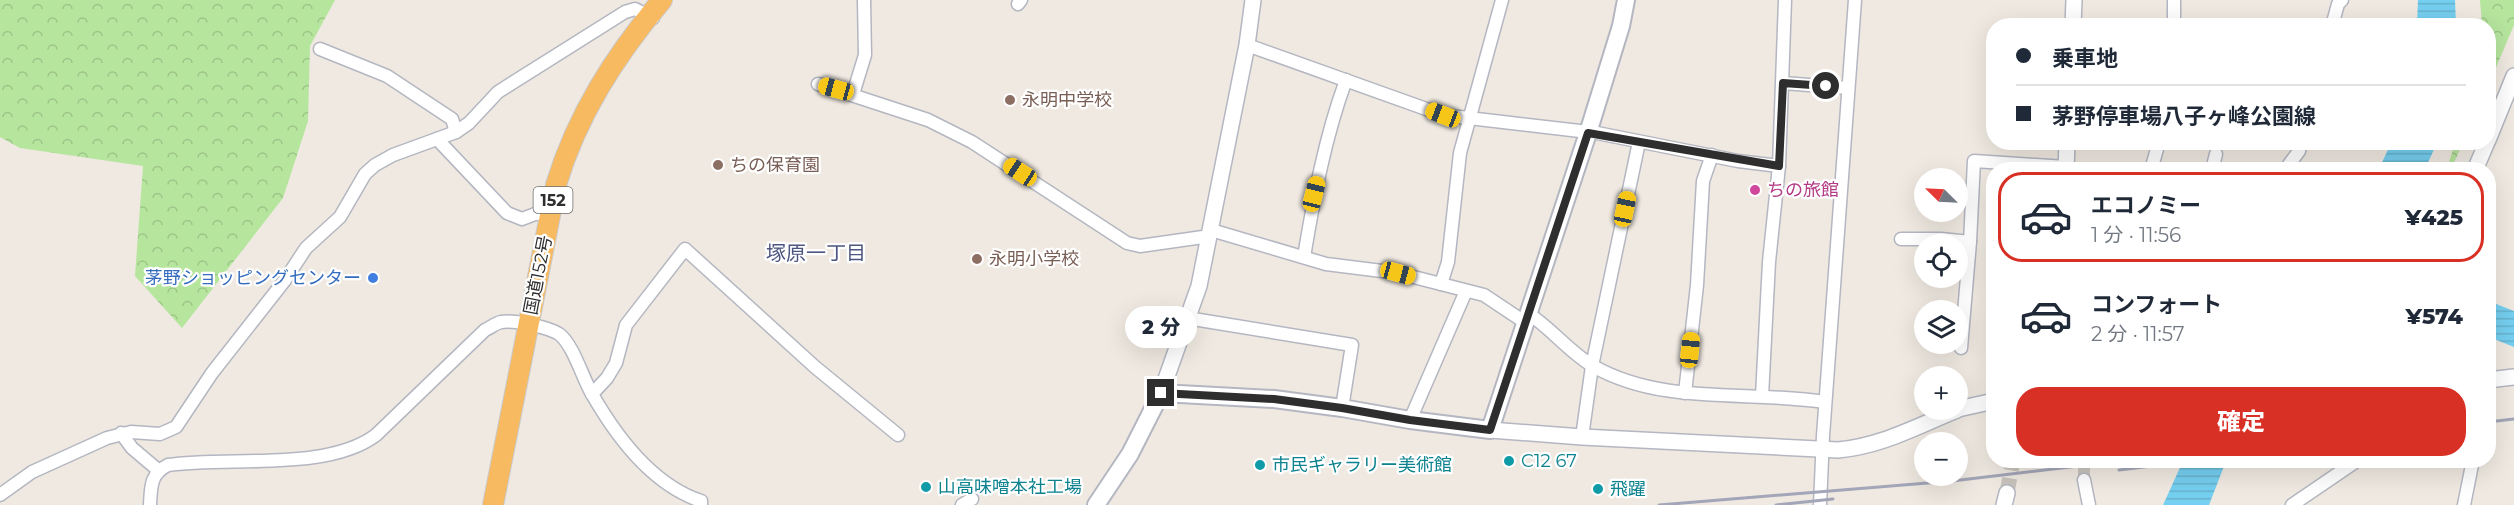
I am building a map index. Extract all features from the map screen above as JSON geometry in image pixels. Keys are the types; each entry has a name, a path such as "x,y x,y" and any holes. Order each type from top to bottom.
{"highway":[{"name":"国道152号","path":"493,505 550,213 567,149 589,102 653,18 662,0"}],"main road":[{"path":"1096,505 1130,454 1161,393 1251,397 1490,430 1588,133 1621,26 1626,0"}],"street":[{"path":"853,94 865,55 864,0"},
{"path":"1161,393 1199,286 1211,233 1253,0"},
{"path":"1441,284 1448,262 1461,153 1502,0"},
{"path":"1762,396 1769,262 1779,166 1785,0"},
{"path":"1820,505 1825,402 1855,0"},
{"path":"2073,18 2074,0"},
{"path":"2174,0 2174,18"},
{"path":"2334,18 2338,4 2342,0"},
{"path":"0,495 32,472 92,444 121,433 160,434 176,427 212,373 285,280 306,248 340,216 365,174 375,165 393,155 456,132 469,123 498,92 616,17 635,9 653,18"},
{"path":"1246,45 1443,115 1588,133 1779,166"},
{"path":"320,49 387,76 452,119 456,132"},
{"path":"2496,121 2514,76"},
{"path":"1304,257 1314,194 1336,108 1346,80"},
{"path":"1783,83 1848,88"},
{"path":"818,84 928,120 972,142 1127,243 1140,246 1211,233 1326,264 1398,273 1484,295 1528,319 1592,366 1639,387 1685,393 1762,396 1825,402"},
{"path":"436,139 507,213 522,219 535,214 550,213"},
{"path":"1582,437 1592,366 1640,142"},
{"path":"2214,162 2216,154"},
{"path":"1685,393 1696,285 1703,181 1712,155"},
{"path":"1965,300 1974,161 1987,162"},
{"path":"1901,239 1970,242"},
{"path":"592,394 607,378 616,363 626,325 685,249 815,367 898,435"},
{"path":"1410,420 1466,291"},
{"path":"1187,318 1352,345 1342,408"},
{"path":"158,470 177,464 261,461 348,451 362,445 376,435 485,330 501,322 528,324 560,334 592,394 631,450 668,484 688,497 701,501 701,505"},
{"path":"2496,379 2514,377"},
{"path":"1968,406 1986,401"},
{"path":"1490,430 1582,437 1847,450 1900,436 1934,420"},
{"path":"121,433 132,448 158,470"},
{"path":"2292,505 2346,468"},
{"path":"2464,505 2471,468"},
{"path":"150,505 151,489 158,470"},
{"path":"2084,480 2089,505"}],"green space":[{"path":"0,0 335,0 310,46 308,121 283,198 182,328 135,276 143,166 20,148 0,137"},
{"path":"2480,0 2514,0 2514,25 2496,67 2496,18 2481,18"},
{"path":"2453,150 2460,150 2454,162 2449,162"}],"water":[{"path":"2418,0 2455,0 2456,18 2417,18"},
{"path":"2387,150 2434,150 2428,162 2382,162"},
{"path":"2496,304 2514,311 2514,347 2496,340"},
{"path":"2180,468 2223,468 2209,505 2163,505"}],"tunnel":[{"path":"2007,493 2012,468"},
{"path":"2084,468 2084,480"}],"railway":[{"path":"2496,421 2514,419"},
{"path":"1659,505 1952,481 2062,468"},
{"path":"2119,470 2135,468"},
{"path":"1776,505 1833,499"}],"place":[{"name":"永明中学校","path":"1010,100"},
{"name":"ちの保育園","path":"718,165"},
{"name":"ちの旅館","path":"1755,190"},
{"name":"永明小学校","path":"977,259"},
{"name":"茅野ショッピングセンター","path":"373,278"},
{"name":"C12 67","path":"1509,461"},
{"name":"市民ギャラリー美術館","path":"1260,465"},
{"name":"山高味噌本社工場","path":"926,487"},
{"name":"飛躍","path":"1598,489"}],"district":[{"name":"塚原一丁目","path":"816,253"}],"route":[{"path":"1161,393 1274,399 1490,430 1588,133 1738,161 1779,166 1783,83 1826,86"}]}
